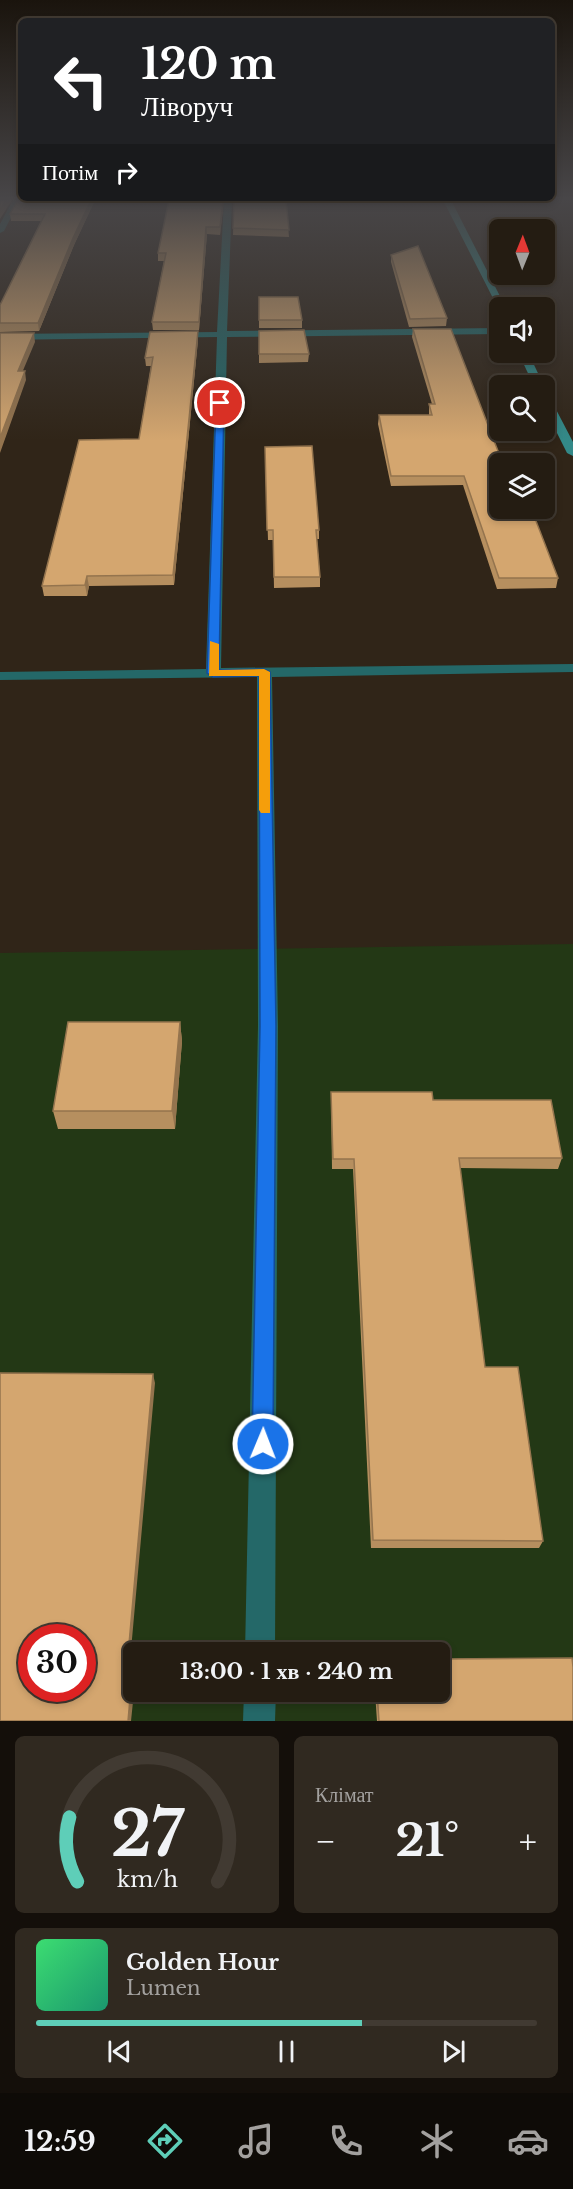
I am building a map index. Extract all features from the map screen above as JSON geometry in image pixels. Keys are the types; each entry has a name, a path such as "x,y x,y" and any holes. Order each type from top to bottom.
{"street":[{"path":"213,673 224,280"},
{"path":"488,280 496,297"},
{"path":"0,337 489,331"},
{"path":"555,418 573,453"},
{"path":"0,676 573,668"},
{"path":"260,1642 268,1026 264,672"},
{"path":"260,1702 260,1721"}],"green space":[{"path":"573,944 573,1721 0,1721 0,953"}],"building":[{"path":"12,280 56,280 38,323 0,323 0,305"},
{"path":"160,280 202,280 199,322 152,322"},
{"path":"399,280 432,280 447,318 410,319"},
{"path":"259,297 298,297 302,320 259,320"},
{"path":"413,329 451,329 489,428 489,441 494,441 499,453 489,453 489,519 535,519 558,578 499,578 464,476 391,476 379,415 432,415 429,404 435,404"},
{"path":"304,330 309,354 259,354 259,331"},
{"path":"198,331 173,575 87,576 85,585 42,586 79,440 139,439 153,357 145,358 150,332"},
{"path":"0,333 34,333 18,371 25,371 0,438"},
{"path":"312,446 319,530 316,530 320,577 274,577 273,530 267,530 265,447"},
{"path":"68,1022 180,1022 172,1111 53,1111"},
{"path":"331,1092 432,1092 433,1100 551,1100 562,1158 459,1158 485,1367 518,1367 543,1541 373,1540 354,1159 333,1159"},
{"path":"0,1373 153,1374 129,1642 123,1642 123,1702 130,1702 128,1721 0,1721"},
{"path":"572,1658 573,1721 379,1721 378,1702 450,1702 450,1659"}],"slow traffic":[{"path":"214,644 213,673 264,672 266,810"}],"route":[{"path":"220,403 213,673 264,672 268,1026 263,1444"}]}
